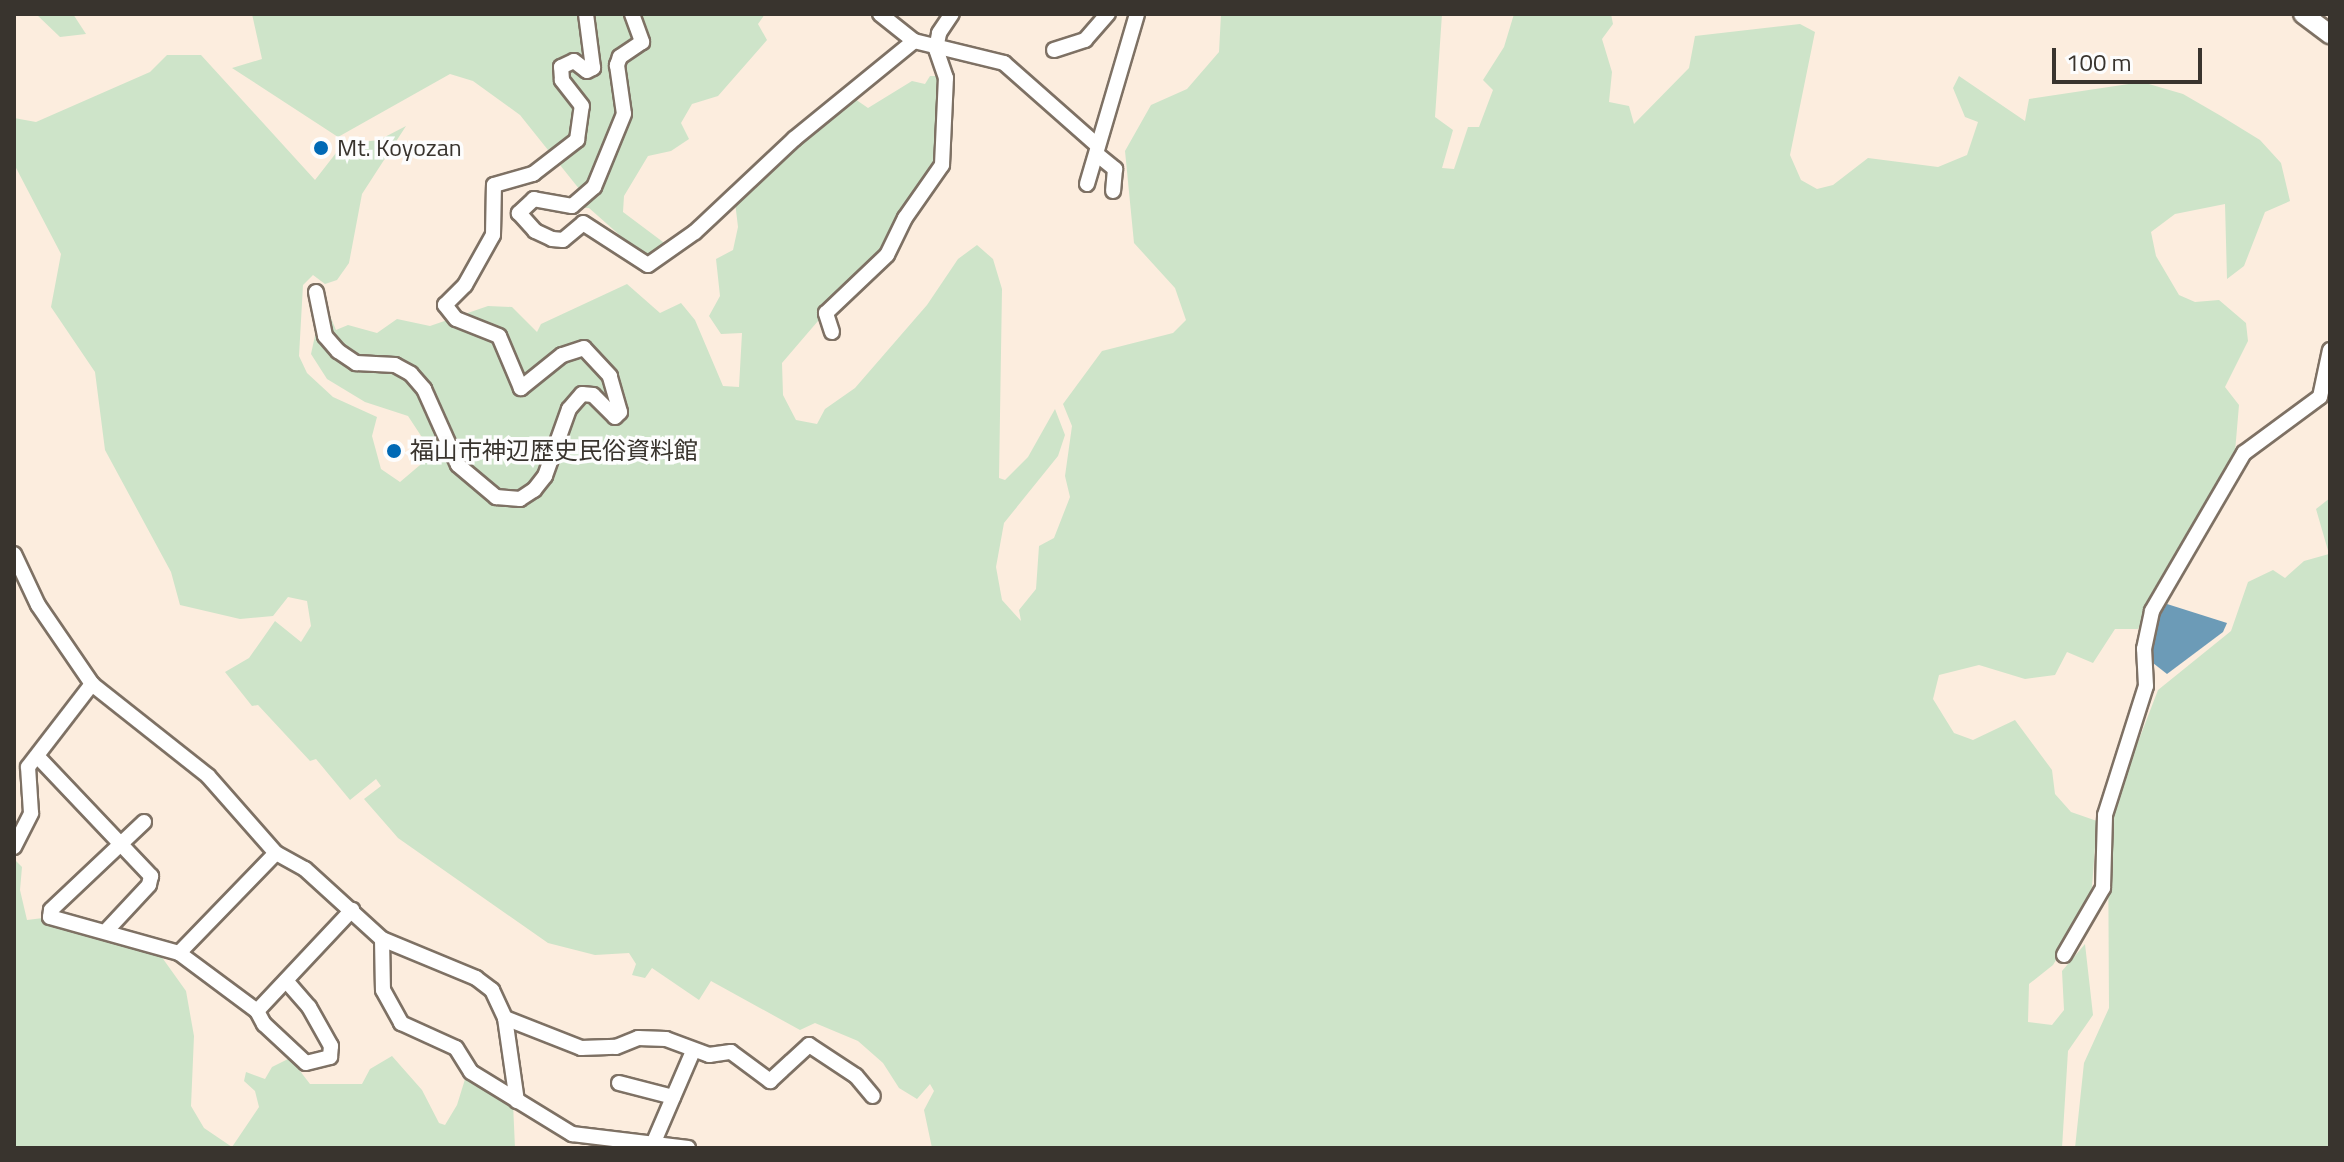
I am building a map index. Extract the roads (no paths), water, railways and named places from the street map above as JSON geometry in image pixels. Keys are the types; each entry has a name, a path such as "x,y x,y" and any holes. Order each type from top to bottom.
{"main road":[{"path":"2303,14 2330,34"}],"street":[{"path":"316,292 325,336 338,351 356,363 395,365 411,374 424,389 458,465 496,497 520,499 534,490 545,476 569,409 582,394 593,395 615,417 620,412 610,376 584,348 562,355 521,388 499,336 456,319 445,305 465,285 493,235 494,185 533,174 577,140 582,106 562,80 561,67 574,61 587,71 593,68 586,14"},
{"path":"632,14 642,42 620,57 617,65 624,114 594,187 572,206 534,199 519,213 535,231 552,239 563,240 583,223 648,265 705,224 794,139 914,41"},
{"path":"880,14 914,41 936,49 1004,63 1115,169 1113,191"},
{"path":"832,332 826,313 887,255 905,218 942,165 946,78 936,49 939,33 952,14"},
{"path":"1054,50 1085,40 1108,14"},
{"path":"1087,184 1137,14"},
{"path":"2064,955 2103,888 2105,815 2146,686 2144,649 2152,611 2244,453 2320,397 2330,350"},
{"path":"14,554 38,605 92,684 208,776 276,853 352,910 382,939 487,984 505,1018 517,1101"},
{"path":"14,847 31,813 26,773 92,684"},
{"path":"39,758 151,876 149,885 108,929"},
{"path":"144,822 51,910 50,917 108,929 179,953 257,1011 264,1024 306,1063 330,1057 331,1046 309,1007 286,981"},
{"path":"179,953 276,853"},
{"path":"257,1011 352,910"},
{"path":"382,939 379,959 392,1015 456,1048 465,1067 517,1101 589,1139 688,1148"},
{"path":"505,1018 581,1048 616,1047 638,1038 666,1039 693,1051 731,1052 770,1081 809,1045 856,1076 873,1096"},
{"path":"653,1144 693,1051"},
{"path":"619,1083 673,1097"}],"water":[{"path":"2167,604 2227,623 2223,632 2167,674 2153,663 2152,628"}],"place":[{"name":"Mt. Koyozan","path":"321,148"},
{"name":"福山市神辺歴史民俗資料館","path":"394,451"}]}
